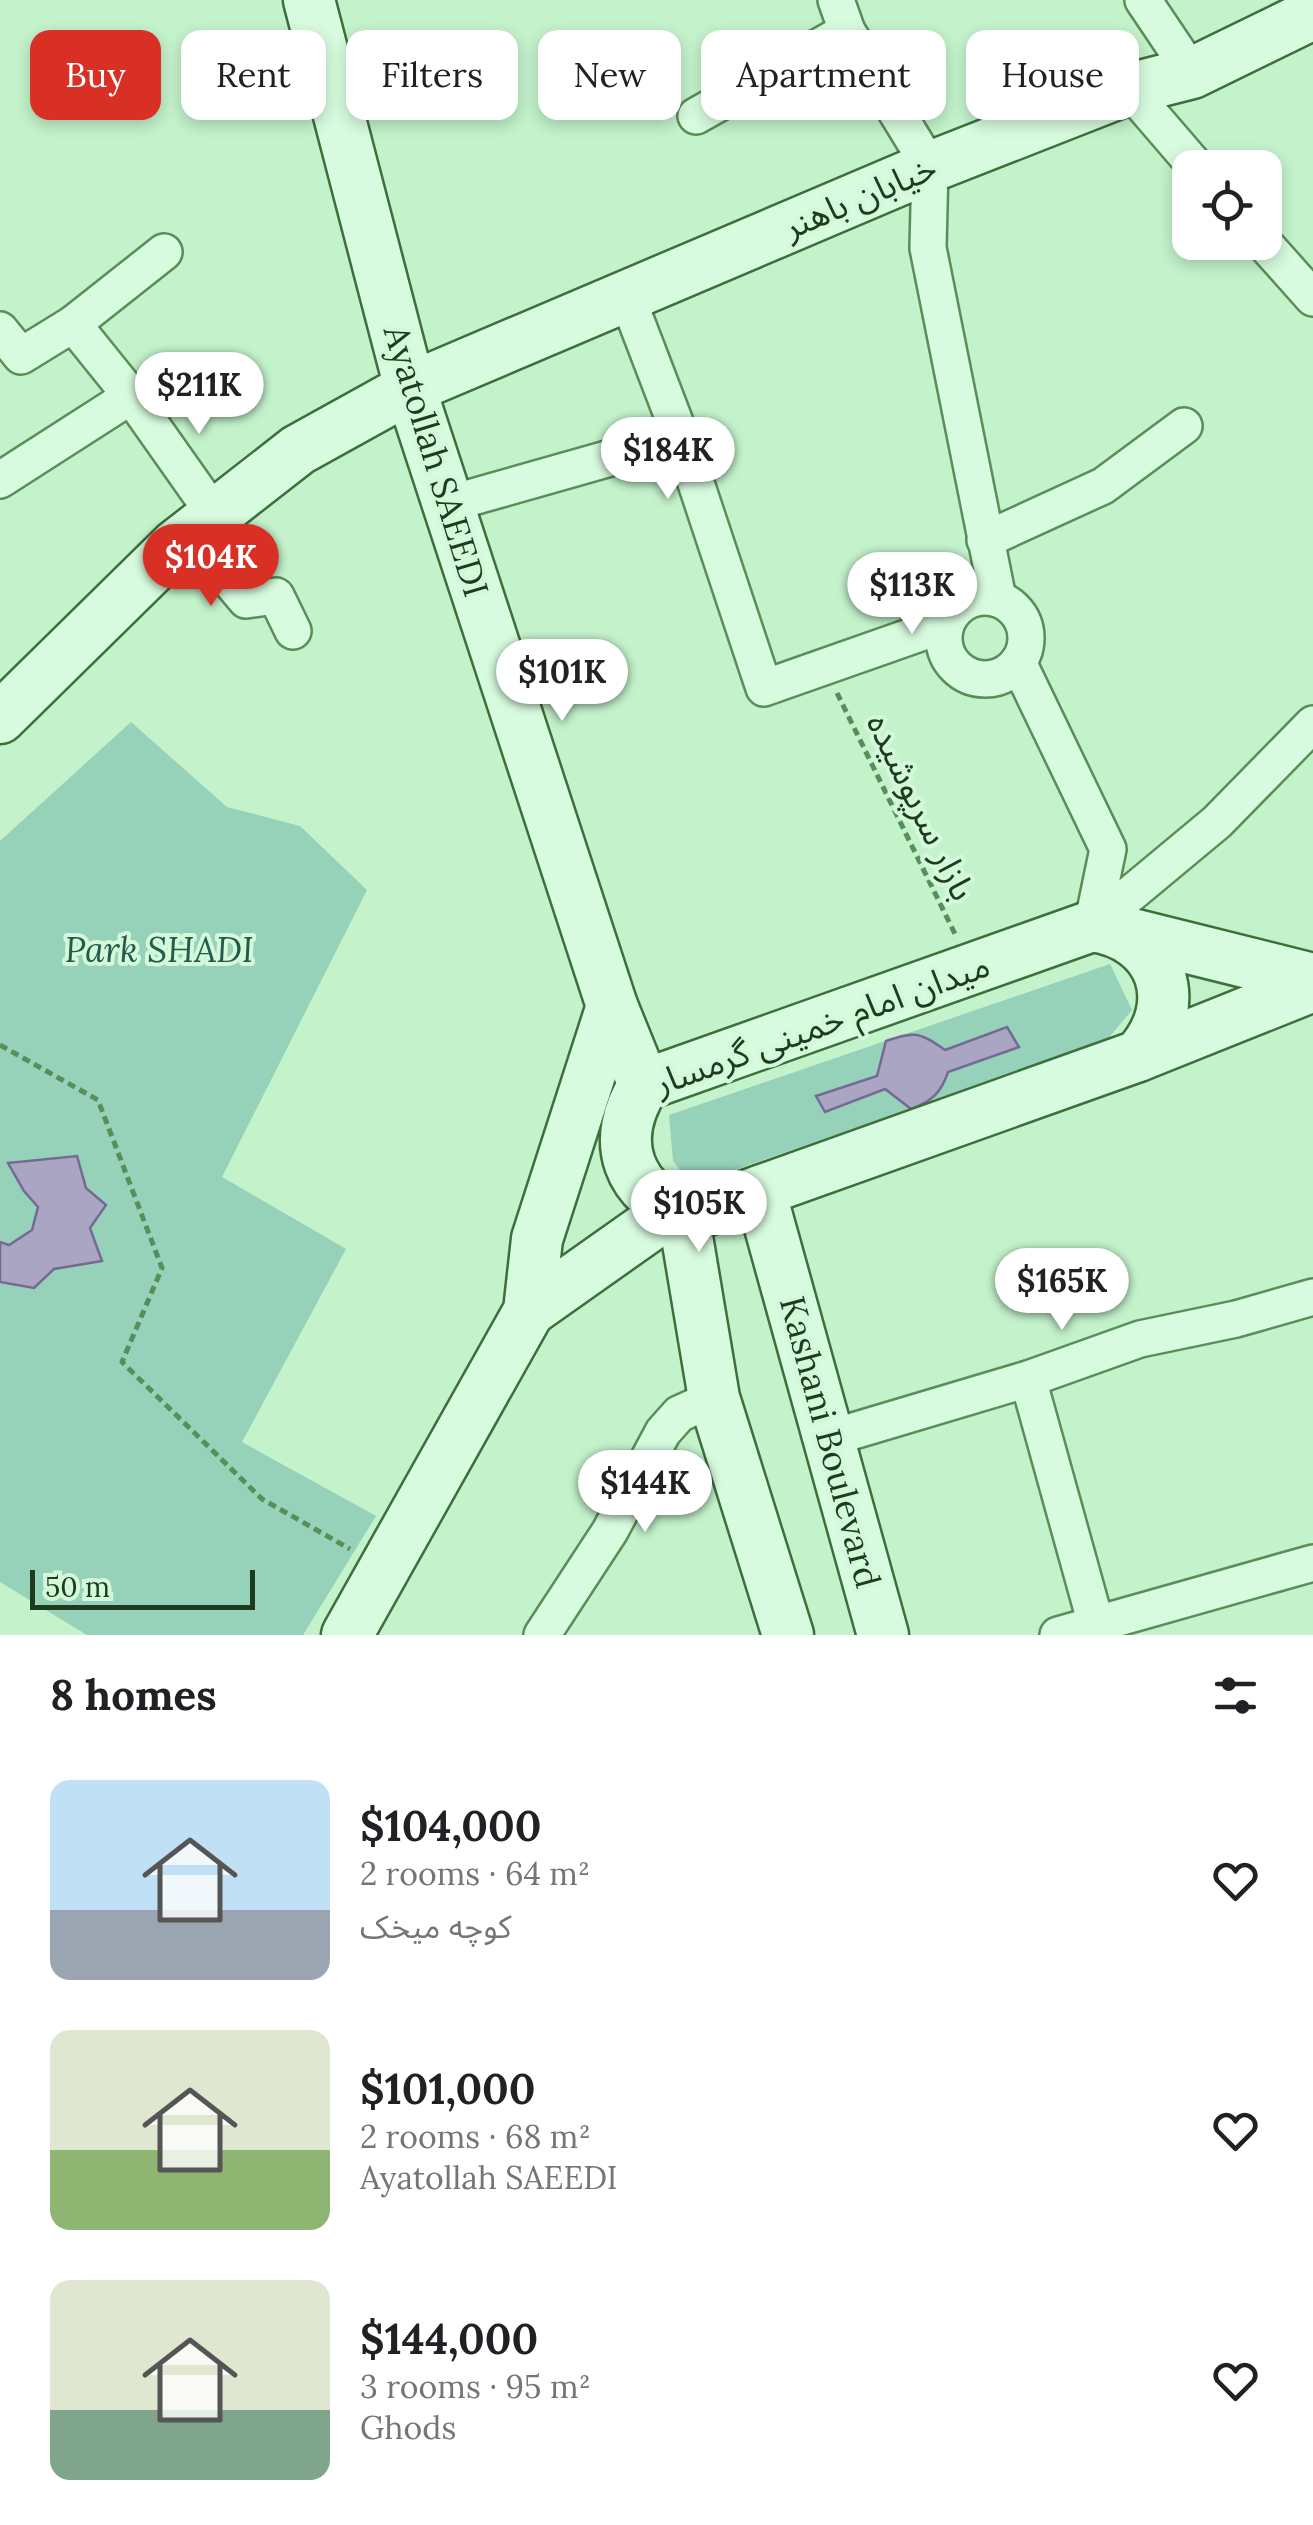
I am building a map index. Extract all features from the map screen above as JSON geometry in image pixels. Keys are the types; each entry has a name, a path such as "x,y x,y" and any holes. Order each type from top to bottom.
{"main road":[{"name":"Ayatollah SAEEDI","path":"309,0 410,388 612,1006 644,1085"},
{"name":"خیابان باهنر","path":"1139,85 1192,72 1313,14"},
{"name":"خیابان باهنر","path":"0,718 203,525 298,450 410,388 1048,120"},
{"path":"1101,927 1313,978"},
{"path":"1101,927 1126,935 1152,959 1164,993 1159,1028 1138,1056"},
{"name":"میدان امام خمینی گرمسار","path":"678,1212 643,1188 627,1155 627,1118 644,1085 972,968 1101,927"},
{"path":"678,1212 690,1216 1138,1056 1313,986"},
{"path":"348,1635 528,1311 537,1239 612,1006"},
{"name":"Kashani Boulevard","path":"760,1191 883,1635"},
{"path":"528,1311 678,1212"},
{"path":"678,1212 714,1398 783,1634"}],"street":[{"path":"1143,0 1192,72"},
{"path":"696,116 842,15 930,167 928,248 998,599"},
{"path":"1139,100 1182,150"},
{"path":"0,330 21,356 72,324 164,252"},
{"path":"1282,258 1307,278"},
{"path":"627,297 681,438 764,688 946,624 962,604 986,596 998,599 1019,614 1024,626 1024,651 1018,662 997,677 972,677 960,670 946,650 946,624"},
{"path":"72,324 131,396 246,600 276,596 293,631"},
{"path":"0,480 131,396"},
{"path":"986,540 1103,486 1184,426"},
{"path":"448,504 681,438"},
{"path":"1018,662 1108,848 1101,927"},
{"path":"1101,927 1217,822 1313,724"},
{"path":"830,1438 1028,1379 1140,1339 1236,1319 1313,1297"},
{"path":"1028,1379 1097,1630"},
{"path":"542,1635 610,1532 663,1432 679,1414 714,1398"},
{"path":"1058,1635 1097,1630 1313,1563"}],"path":[{"name":"بازار سرپوشیده","path":"825,667 972,968"},
{"path":"0,1045 98,1100 162,1268 122,1362 262,1499 384,1568"}],"green space":[{"name":"Park SHADI","path":"131,722 227,807 300,826 367,890 222,1177 346,1249 242,1442 376,1516 303,1635 87,1635 0,1582 0,841"},
{"path":"1110,964 1132,1010 1106,1041 691,1185 673,1161 669,1115"}],"shaded area":[{"path":"1007,1027 1019,1047 948,1072 935,1095 911,1109 885,1089 825,1112 816,1096 877,1076 886,1041 917,1035 945,1050"},
{"path":"77,1156 86,1188 106,1205 90,1228 102,1261 54,1269 34,1288 0,1282 0,1242 9,1245 32,1230 38,1207 8,1163"}]}
